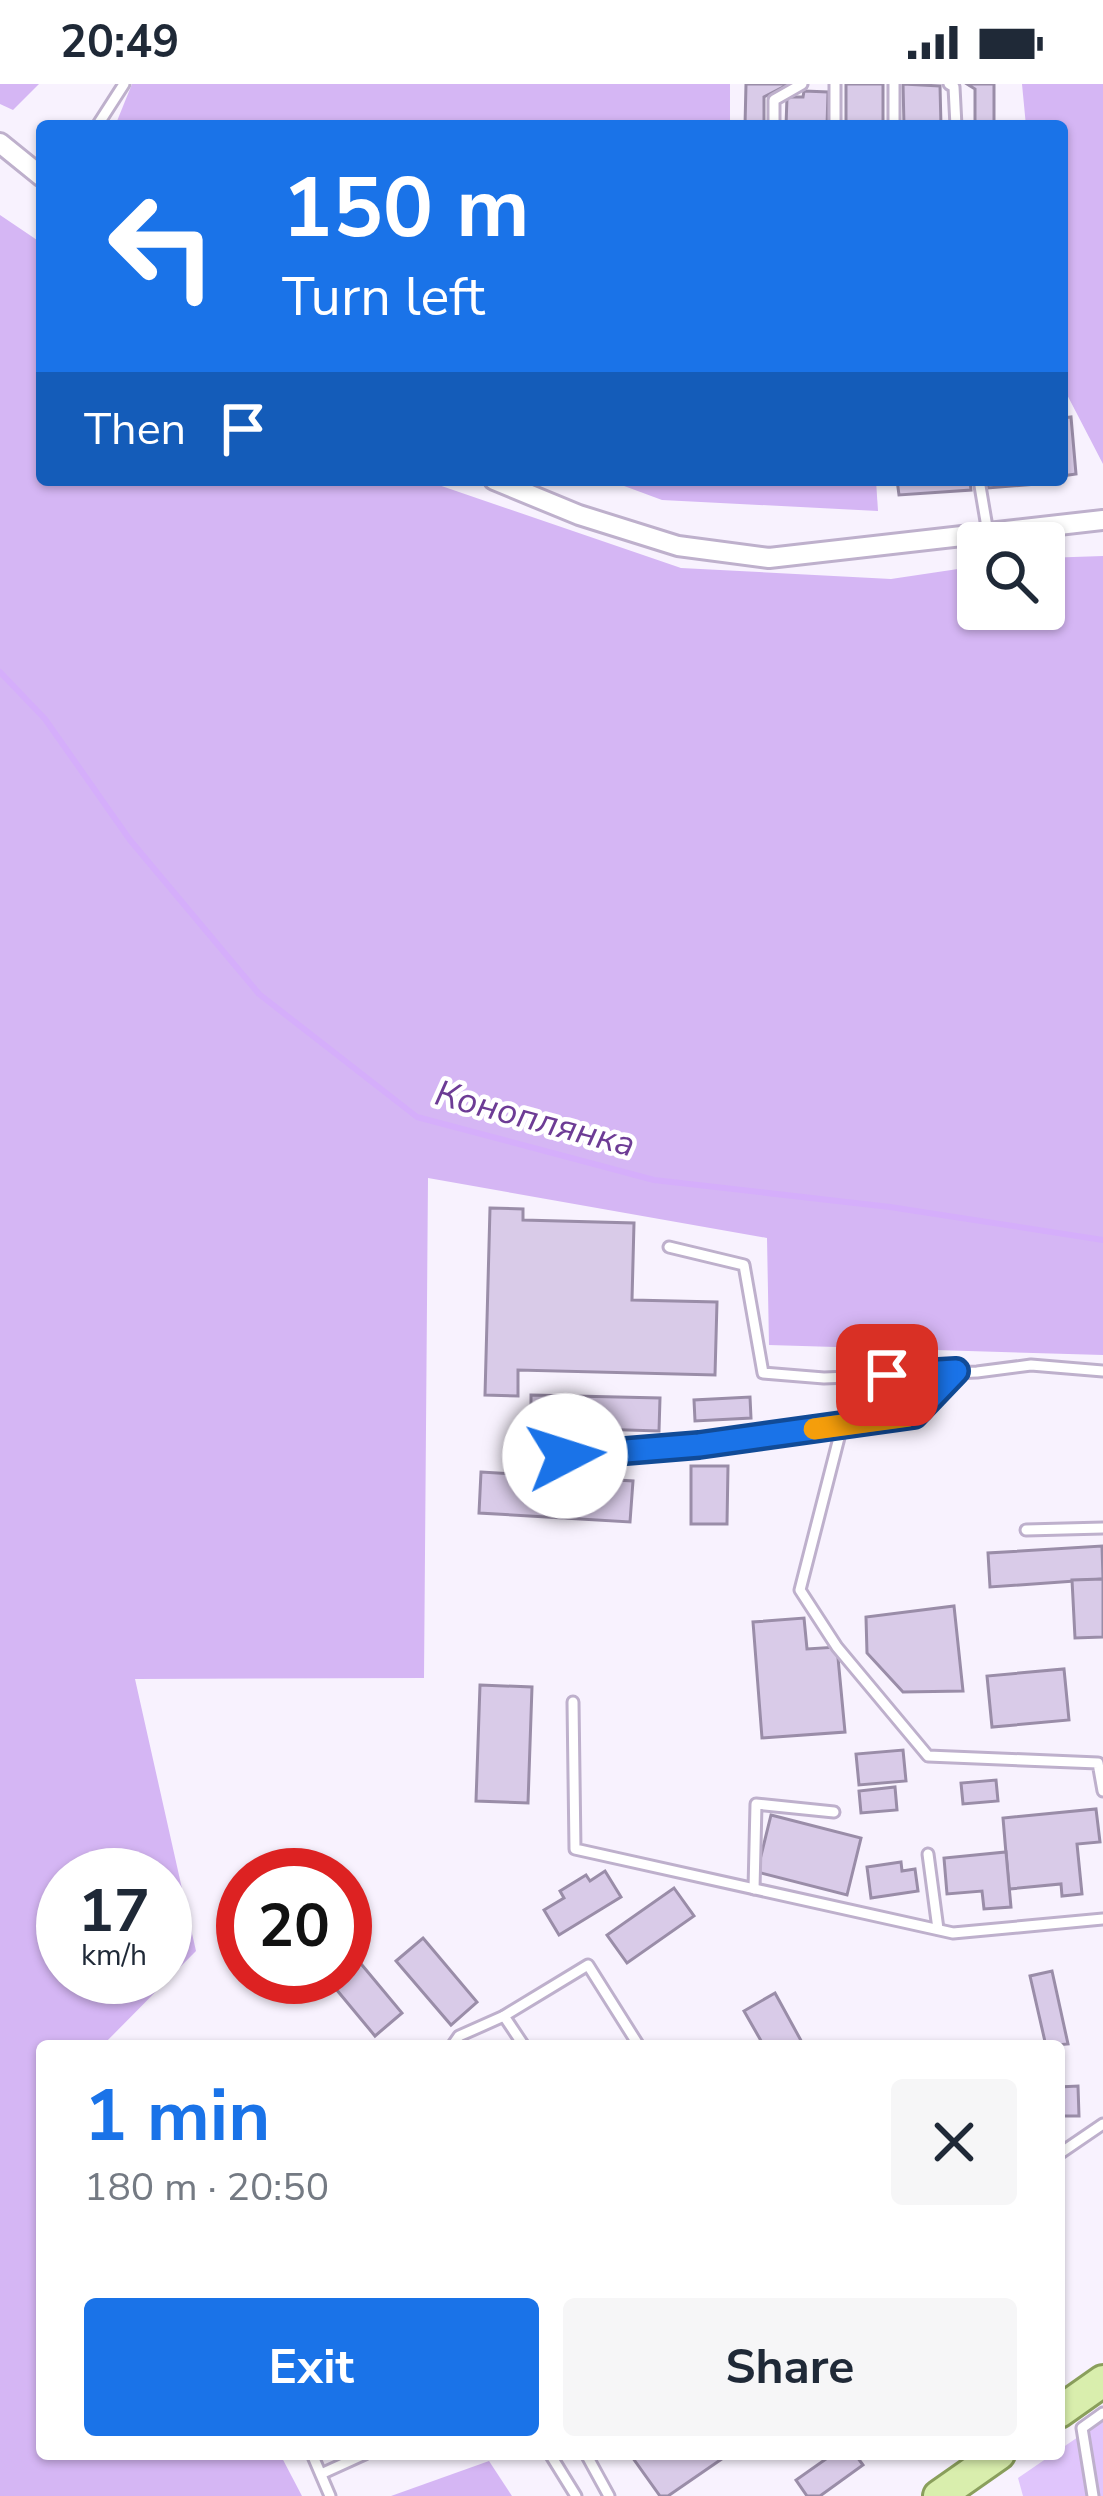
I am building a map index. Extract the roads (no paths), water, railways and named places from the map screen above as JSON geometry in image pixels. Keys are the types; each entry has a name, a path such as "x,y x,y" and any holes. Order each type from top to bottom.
{"main road":[{"path":"1065,2404 1103,2381"},
{"path":"951,2492 991,2460"}],"street":[{"path":"0,143 36,172"},
{"path":"509,486 579,515 678,546 769,558 957,537"},
{"path":"1065,524 1103,520"}],"lane":[{"path":"102,120 124,84"},
{"path":"774,120 774,100 802,84"},
{"path":"835,84 835,120"},
{"path":"894,84 895,120"},
{"path":"949,84 954,87 956,120"},
{"path":"980,486 986,522"},
{"path":"669,1247 744,1265 763,1373 824,1378 1031,1364 1103,1371"},
{"path":"520,1460 699,1445 914,1415 956,1371"},
{"path":"842,1426 800,1590 837,1647 928,1756 1098,1763 1103,1791"},
{"path":"1026,1530 1103,1528"},
{"path":"573,1702 575,1849 953,1933 1103,1918"},
{"path":"754,1889 757,1804 834,1812"},
{"path":"928,1854 938,1929"},
{"path":"456,2040 588,1965 635,2040"},
{"path":"504,2016 520,2040"},
{"path":"1065,2150 1103,2124"},
{"path":"1093,2496 1082,2428 1103,2413"},
{"path":"315,2460 330,2496"},
{"path":"321,2474 350,2460"},
{"path":"554,2460 576,2496"},
{"path":"589,2460 609,2496"}],"waterway":[{"name":"Коноплянка","path":"0,672 45,719 130,840 259,994 417,1117 654,1180 890,1207 1103,1240"}]}
